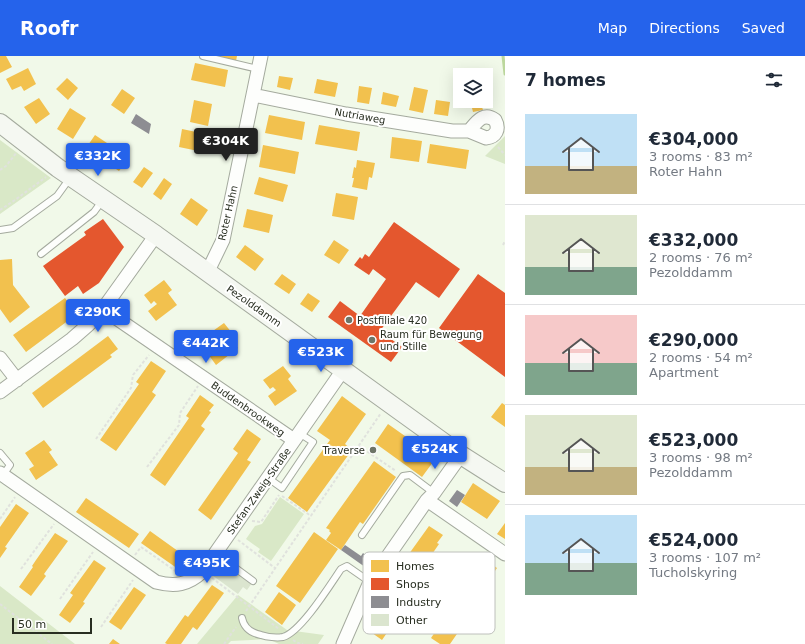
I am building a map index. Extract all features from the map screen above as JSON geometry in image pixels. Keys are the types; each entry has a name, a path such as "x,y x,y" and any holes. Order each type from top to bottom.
{"street":[{"name":"Roter Hahn","path":"208,273 223,240 261,56"},
{"name":"Nutriaweg","path":"253,95 346,114 452,131 469,131"},
{"name":"Pezolddamm","path":"0,123 103,200 208,273 461,455 505,483"},
{"path":"0,392 72,339 88,325 103,309 156,236"},
{"name":"Buddenbrookweg","path":"103,309 204,378 296,437"},
{"path":"0,358 17,380"},
{"name":"Stefan-Zweig-Straße","path":"2,474 156,582 171,586 189,581 203,571 216,553 236,537 268,478 343,370"},
{"path":"391,552 461,455"},
{"path":"430,497 505,554"},
{"path":"343,644 363,598"}],"lane":[{"path":"203,56 258,70"},
{"path":"0,230 13,228 57,196 65,172"},
{"path":"41,254 94,212 103,200"},
{"path":"268,478 282,488 313,442 296,437"},
{"path":"0,453 10,465 2,474"},
{"path":"362,535 403,476 410,475 430,497"},
{"path":"216,553 253,581"},
{"path":"242,618 246,628 252,632 274,637 282,637 302,624 341,569 347,566 363,577"}],"path":[{"path":"0,170 6,166 24,142"},
{"path":"0,210 65,172"},
{"path":"503,245 505,241"},
{"path":"96,439 131,388 134,375 156,345"},
{"path":"147,467 179,425 180,413 204,378"},
{"path":"224,644 372,428"},
{"path":"359,446 403,476"},
{"path":"0,519 21,488"},
{"path":"248,526 252,521 261,522 279,494 311,516"},
{"path":"21,569 60,515"},
{"path":"236,537 275,568"},
{"path":"60,599 100,542"},
{"path":"101,627 134,568 141,547 189,581"},
{"path":"203,571 287,635 298,643 303,644"},
{"path":"0,604 52,644"}],"green space":[{"path":"505,136 505,164 485,156"},
{"path":"0,140 51,178 0,214"},
{"path":"280,497 304,514 271,561 258,552 260,549 246,539 255,526 262,524"},
{"path":"0,586 75,644 0,644"},
{"path":"238,595 287,630 324,635 318,644 279,644 268,639 231,641 228,644 197,644"}],"building: Homes":[{"path":"0,56 6,56 12,67 0,73"},
{"path":"214,56 237,56 236,61"},
{"path":"195,63 228,70 225,87 191,80"},
{"path":"28,68 36,84 24,91 21,86 12,90 6,79"},
{"path":"279,76 293,78 290,90 277,87"},
{"path":"67,78 78,88 68,100 56,89"},
{"path":"317,79 338,83 335,97 314,93"},
{"path":"359,86 372,88 369,104 357,102"},
{"path":"414,87 428,90 423,113 409,110"},
{"path":"122,89 135,98 124,114 111,105"},
{"path":"383,92 399,96 396,107 381,104"},
{"path":"39,98 50,114 36,124 24,107"},
{"path":"194,100 212,104 208,126 190,122"},
{"path":"436,100 450,102 448,116 434,114"},
{"path":"70,108 86,118 73,139 57,129"},
{"path":"472,108 482,108 483,110 473,112"},
{"path":"269,115 305,122 302,140 265,133"},
{"path":"319,125 360,132 357,151 315,144"},
{"path":"182,129 206,134 203,152 179,147"},
{"path":"95,135 107,143 98,156 86,148"},
{"path":"392,137 422,141 419,162 390,158"},
{"path":"430,144 469,150 466,169 427,163"},
{"path":"263,145 299,152 295,174 259,167"},
{"path":"116,151 128,159 119,171 107,163"},
{"path":"357,160 375,163 372,178 369,177 367,190 352,187 354,167 356,168"},
{"path":"144,167 153,173 142,188 133,182"},
{"path":"259,177 288,185 283,202 254,194"},
{"path":"164,178 172,184 161,200 153,194"},
{"path":"336,193 358,197 354,220 332,216"},
{"path":"191,198 208,210 197,226 180,214"},
{"path":"247,209 273,215 269,233 243,227"},
{"path":"334,240 349,250 339,264 324,255"},
{"path":"245,245 264,259 255,271 236,257"},
{"path":"12,259 13,285 30,307 10,323 0,309 0,260"},
{"path":"282,274 296,284 289,294 274,284"},
{"path":"164,280 172,290 168,293 177,305 156,321 148,311 157,304 154,301 151,304 144,295"},
{"path":"308,293 320,301 312,312 300,304"},
{"path":"65,298 77,314 26,352 13,335"},
{"path":"224,323 232,333 229,336 238,348 216,365 208,354 216,348 213,343 210,346 202,335 208,330 210,333"},
{"path":"108,336 118,349 110,355 112,357 43,408 32,393"},
{"path":"151,361 166,371 152,392 156,395 116,451 100,440 139,384 136,382"},
{"path":"283,366 291,376 288,379 297,391 275,406 268,396 276,390 273,387 270,389 263,380"},
{"path":"200,395 214,405 201,426 205,429 165,486 150,475 189,418 186,416"},
{"path":"342,396 366,414 345,444 352,450 307,512 288,498 330,440 317,431"},
{"path":"502,403 505,405 505,427 491,417"},
{"path":"388,424 436,458 422,477 375,443"},
{"path":"247,429 261,439 247,460 251,462 211,520 198,510 238,453 233,449"},
{"path":"44,440 52,450 49,452 58,465 36,480 29,469 34,466 25,453"},
{"path":"374,461 396,477 363,524 360,522 341,550 326,540 331,533 329,531 330,530 326,528"},
{"path":"473,483 500,501 487,519 461,502"},
{"path":"86,498 139,534 129,548 76,512"},
{"path":"16,504 29,513 5,547 7,548 0,558 0,527"},
{"path":"505,523 505,539 497,534"},
{"path":"429,526 443,535 437,543 439,544 434,552 410,552"},
{"path":"150,531 189,559 181,571 141,543"},
{"path":"314,532 338,549 300,603 276,586"},
{"path":"55,533 68,541 44,574 46,576 31,596 19,587"},
{"path":"94,560 106,568 83,602 85,603 70,623 59,615 73,595 70,593"},
{"path":"212,585 224,593 197,630 193,627 181,644 165,643 185,615 188,617"},
{"path":"134,587 146,595 121,630 109,622"},
{"path":"279,592 296,605 282,625 265,612"},
{"path":"374,634 386,634 382,640"},
{"path":"434,634 457,634 450,644 440,644 431,638"},
{"path":"113,639 120,644 109,644"}],"building: Shops":[{"path":"103,219 124,247 99,283 83,294 78,286 65,296 43,266 86,235 84,232"},
{"path":"394,222 460,269 439,298 416,282 380,331 402,347 391,362 328,317 340,301 360,316 386,279 373,269 369,275 354,265 360,257 362,259 365,254 369,257"},
{"path":"478,274 505,293 505,377 439,328"}],"building: Industry":[{"path":"136,114 151,124 149,134 131,123"},
{"path":"457,490 465,495 457,507 449,501"},
{"path":"345,545 361,556 363,553 363,566 341,550"}],"building: Other":[{"path":"222,561 252,583 247,590 243,587 238,594 212,575"}],"waterway":[{"path":"503,56 505,74"}],"place":[{"name":"Postfiliale 420","path":"349,320"},
{"name":"Raum für Bewegung und Stille","path":"372,340"},
{"name":"Traverse","path":"373,450"}]}
